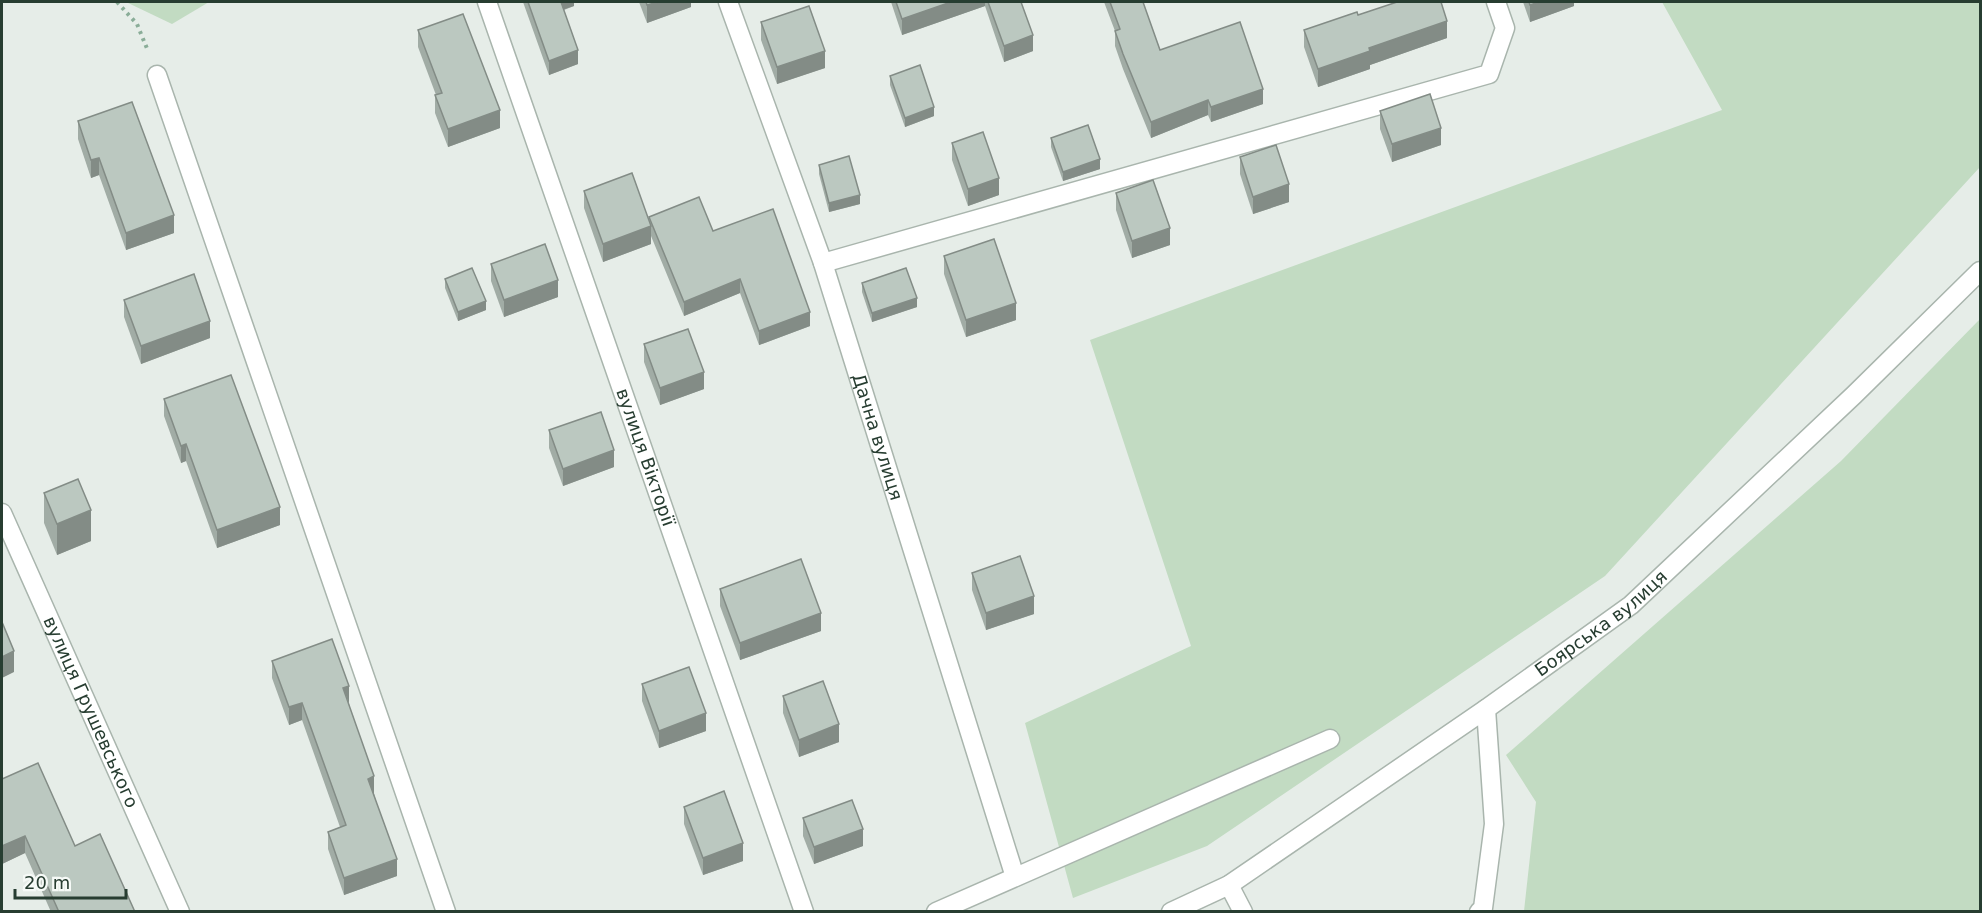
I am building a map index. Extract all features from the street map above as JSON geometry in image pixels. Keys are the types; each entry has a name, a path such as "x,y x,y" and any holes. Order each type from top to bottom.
{"street":[{"name":"вулиця Вікторії","path":"487,2 804,912"},
{"name":"Дачна вулиця","path":"732,2 823,263 1015,877"},
{"path":"823,263 1489,74 1505,28 1496,2"},
{"path":"157,75 446,912"},
{"name":"Боярська вулиця","path":"1171,912 1229,885 1486,709 1631,604 1854,395 1980,271"},
{"name":"вулиця Грушевського","path":"2,513 180,912"},
{"path":"1479,912 1483,908 1494,824 1486,709"},
{"path":"936,912 1330,739"},
{"path":"1229,885 1243,912"}],"path":[{"path":"117,2 137,24 157,75"}],"green space":[{"path":"126,2 209,2 172,24"},
{"path":"1662,2 1980,2 1980,167 1605,576 1207,846 1073,898 1025,723 1191,646 1090,340 1722,110"},
{"path":"1980,319 1980,911 1524,911 1536,802 1506,755 1841,461"}],"building":[{"path":"528,2 561,2 578,50 549,61"},
{"path":"896,2 951,2 902,19"},
{"path":"988,2 1021,2 1033,35 1004,46"},
{"path":"1110,2 1143,2 1160,50 1240,22 1263,89 1211,107 1208,100 1151,122 1115,31 1120,29"},
{"path":"1397,2 1441,2 1447,21 1369,48 1370,51 1318,69 1304,30 1357,12 1358,15"},
{"path":"809,6 825,51 777,67 761,22"},
{"path":"463,14 500,110 448,129 435,95 442,93 418,30"},
{"path":"920,65 934,107 905,118 890,76"},
{"path":"1430,94 1441,128 1392,144 1380,111"},
{"path":"132,102 174,215 126,233 99,158 91,160 78,121"},
{"path":"1088,125 1100,159 1063,172 1051,138"},
{"path":"983,132 999,178 968,189 952,143"},
{"path":"1276,145 1289,184 1253,197 1240,157"},
{"path":"849,156 860,195 829,203 819,165"},
{"path":"632,173 651,226 603,244 584,191"},
{"path":"1153,180 1170,228 1132,241 1116,193"},
{"path":"699,197 713,231 773,209 810,312 759,331 740,279 684,302 649,217"},
{"path":"994,239 1016,303 966,320 944,256"},
{"path":"545,244 558,280 504,300 491,264"},
{"path":"472,268 486,301 458,312 445,279"},
{"path":"906,268 917,298 872,313 862,283"},
{"path":"194,274 210,321 141,346 124,300"},
{"path":"688,329 704,372 660,388 644,344"},
{"path":"231,375 280,507 217,530 186,444 181,446 164,399"},
{"path":"601,412 614,450 563,469 549,430"},
{"path":"78,479 91,510 57,524 44,493"},
{"path":"1020,556 1034,596 986,613 972,573"},
{"path":"801,559 821,613 740,643 720,589"},
{"path":"2,622 14,651 2,657"},
{"path":"332,639 349,686 343,688 374,776 368,779 397,859 344,878 328,832 346,825 302,703 289,707 272,661"},
{"path":"689,667 706,713 659,731 642,684"},
{"path":"823,681 839,724 799,740 783,696"},
{"path":"38,763 75,846 100,834 135,912 59,912 25,836 2,846 2,779"},
{"path":"724,791 743,843 703,858 684,807"},
{"path":"852,800 863,829 814,847 803,818"}]}
